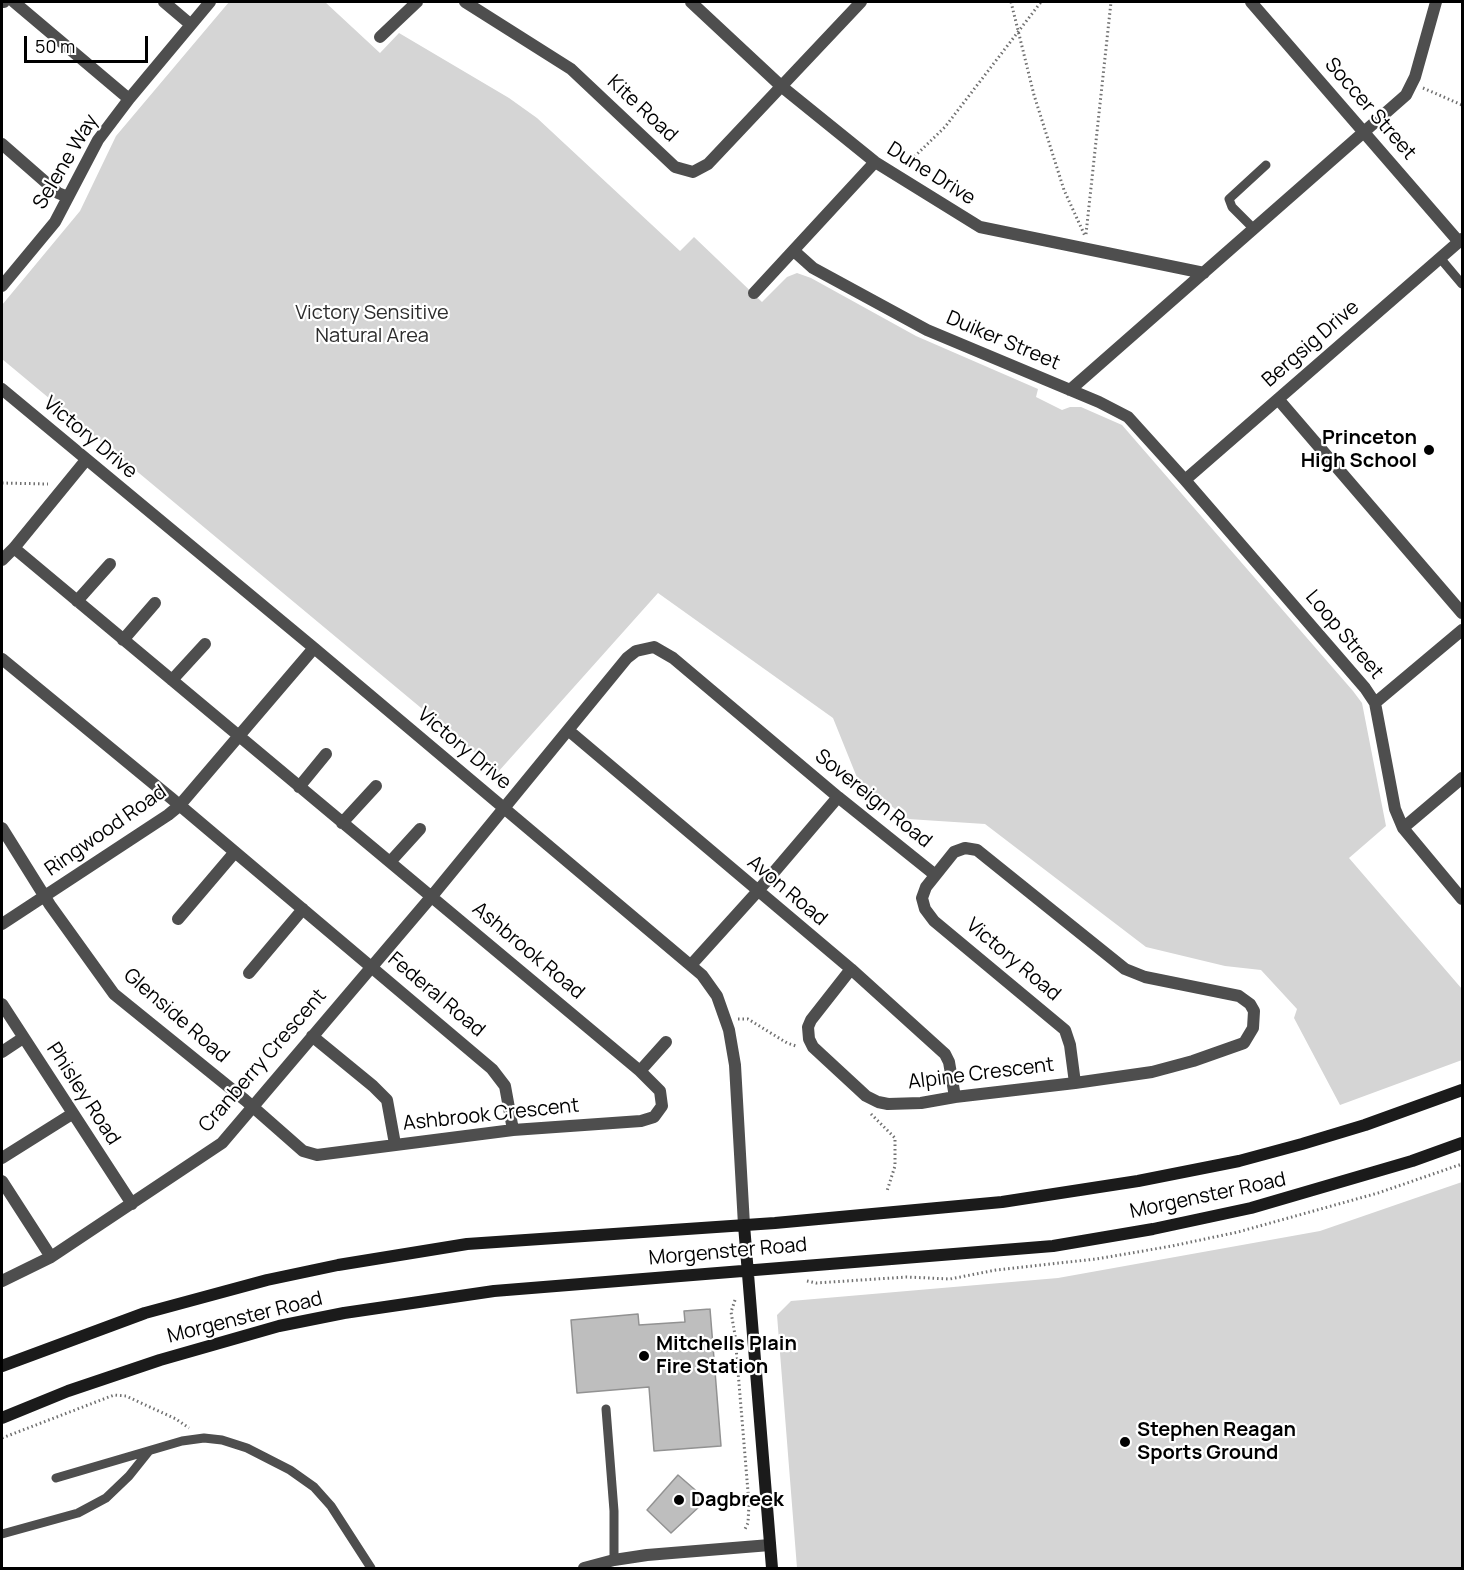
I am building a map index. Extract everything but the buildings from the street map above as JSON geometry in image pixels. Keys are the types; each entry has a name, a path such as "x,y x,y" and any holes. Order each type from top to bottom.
{"main road":[{"name":"Morgenster Road","path":"2,1366 146,1313 256,1282 338,1265 467,1244 744,1225 1002,1202 1172,1175 1239,1161 1355,1128 1462,1090"},
{"name":"Morgenster Road","path":"2,1418 68,1391 160,1359 279,1326 344,1313 419,1300 494,1291 1053,1246 1153,1229 1284,1200 1412,1161 1462,1143"},
{"path":"744,1225 772,1569"}],"street":[{"path":"14,2 129,99"},
{"path":"164,2 190,24"},
{"name":"Selene Way","path":"2,286 55,222 98,140 210,2"},
{"path":"380,37 417,2"},
{"name":"Kite Road","path":"465,2 571,69 675,167 693,172 708,164 861,2"},
{"name":"Dune Drive","path":"692,2 781,86 875,162 980,227 1204,273"},
{"path":"701,12 710,2"},
{"name":"Soccer Street","path":"1251,2 1364,133 1461,240"},
{"path":"1070,390 1406,95 1413,83 1436,2"},
{"path":"2,144 58,193 68,197"},
{"path":"754,293 875,162"},
{"name":"Bergsig Drive","path":"1185,480 1461,240"},
{"name":"Duiker Street","path":"794,251 813,268 927,330 1099,402 1128,417 1185,480"},
{"path":"2,265 11,273"},
{"name":"Victory Drive","path":"2,389 702,975 717,996 729,1030 735,1065 744,1225"},
{"path":"1278,399 1462,613"},
{"path":"2,560 86,460"},
{"name":"Loop Street","path":"1185,480 1375,702 1395,809 1403,828 1462,899"},
{"name":"Ashbrook Road","path":"14,548 640,1071"},
{"path":"77,601 110,564"},
{"path":"123,640 155,603"},
{"path":"1375,702 1462,630"},
{"path":"172,680 205,644"},
{"name":"Ringwood Road","path":"2,924 168,816 314,648"},
{"name":"Cranberry Crescent","path":"2,1281 51,1257 222,1143 432,896 627,658 641,648"},
{"name":"Sovereign Road","path":"641,648 659,649 673,658 838,797 934,874 954,852 965,848 977,850 1125,969 1145,977 1239,996 1250,1004 1254,1011 1253,1028"},
{"name":"Federal Road","path":"2,659 371,966 500,1077 509,1099 513,1130"},
{"name":"Avon Road","path":"568,730 757,892 851,969 945,1054 949,1062 955,1097"},
{"path":"299,787 326,754"},
{"path":"1403,828 1462,778"},
{"path":"342,823 376,786"},
{"path":"691,965 838,797"},
{"name":"Glenside Road","path":"2,828 45,896 114,994 252,1107"},
{"path":"390,862 420,829"},
{"path":"178,919 235,852"},
{"name":"Victory Road","path":"934,874 923,893 923,902 934,921 1065,1030 1071,1045 1075,1083"},
{"path":"249,973 303,909"},
{"path":"813,1047 808,1030 811,1020 851,969"},
{"name":"Phisley Road","path":"2,1004 132,1204"},
{"name":"Alpine Crescent","path":"813,1047 866,1096 888,1104 921,1103 1152,1072 1193,1061 1244,1043 1253,1028"},
{"path":"312,1036 387,1100 395,1144"},
{"path":"2,1052 23,1038"},
{"path":"640,1071 666,1042"},
{"name":"Ashbrook Crescent","path":"252,1107 303,1151 317,1155 513,1130 654,1117 662,1106 660,1091 640,1071"},
{"path":"2,1158 72,1114"},
{"path":"2,1181 51,1257"},
{"path":"584,1569 650,1555 770,1545"}],"lane":[{"path":"1254,229 1232,207 1229,199 1266,165"},
{"path":"1440,258 1461,278"},
{"path":"606,1409 614,1511 615,1564"},
{"path":"57,1478 182,1441 222,1440 247,1448 290,1470 314,1488 331,1506 371,1569"},
{"path":"2,1534 78,1513 106,1498 129,1476 149,1451"}],"path":[{"path":"1011,2 1034,94 1064,190 1085,236"},
{"path":"886,169 914,157 945,127 1041,2"},
{"path":"1087,249 1085,236 1111,2"},
{"path":"1413,83 1462,105"},
{"path":"2,483 51,484 61,491"},
{"path":"738,1019 748,1019 796,1046 813,1047"},
{"path":"866,1096 871,1116 895,1138 895,1166 887,1191"},
{"path":"1306,1213 1378,1193 1462,1164"},
{"path":"735,1300 731,1312 735,1335 749,1504 748,1523 745,1529"},
{"path":"2,1438 114,1395 126,1396 176,1419 188,1427 198,1439"}],"green space":[{"name":"Victory Sensitive Natural Area","path":"229,2 325,2 380,53 399,33 509,98 537,118 680,251 694,237 762,302 787,277 797,273 811,278 916,336 1038,389 1036,397 1062,410 1081,407 1122,425 1362,703 1386,826 1349,858 1462,989 1462,1060 1340,1105 1294,1018 1297,1009 1261,970 1225,966 1146,947 985,824 908,819 858,780 833,718 658,593 498,772 2,359 2,305 80,211 116,136"},
{"name":"Stephen Reagan Sports Ground","path":"1462,1182 1462,1568 797,1568 777,1315 791,1301 1058,1278 1320,1231"}],"place":[{"name":"Princeton High School","path":"1429,450"},
{"name":"Mitchells Plain Fire Station","path":"644,1356"},
{"name":"Stephen Reagan Sports Ground","path":"1125,1442"},
{"name":"Dagbreek","path":"679,1500"}]}
